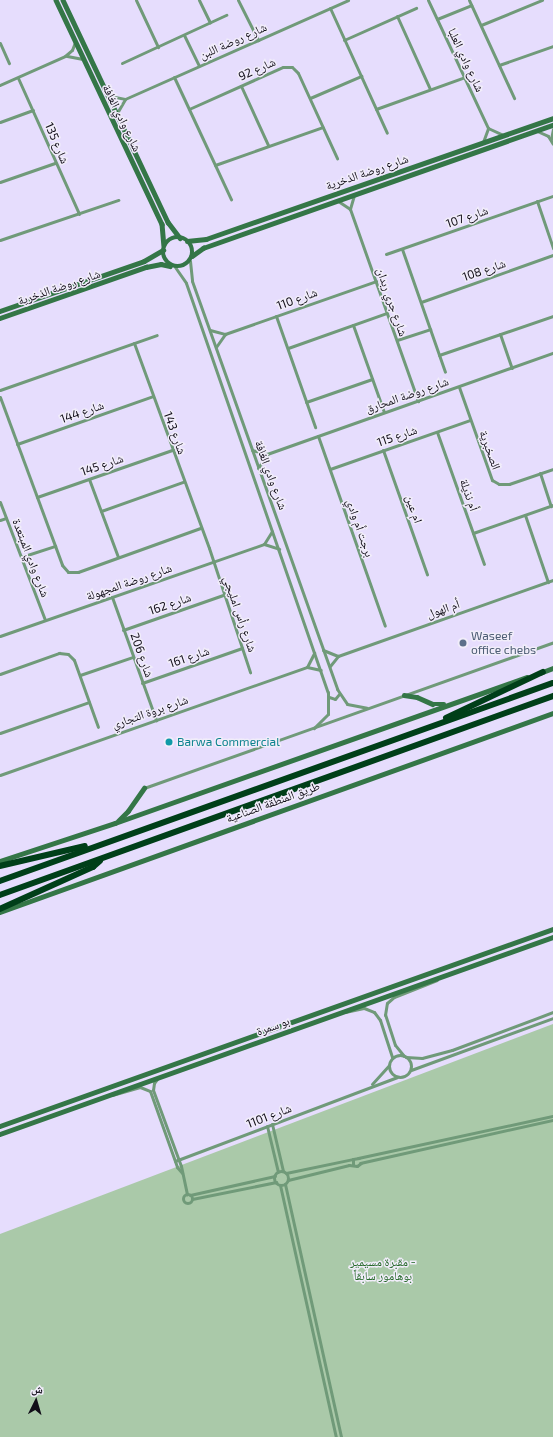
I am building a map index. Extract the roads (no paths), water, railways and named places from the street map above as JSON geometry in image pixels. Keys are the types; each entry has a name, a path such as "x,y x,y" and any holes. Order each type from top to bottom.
{"highway":[{"path":"430,727 543,672"},
{"name":"طريق المنطقة الصناعية","path":"0,881 108,841 553,683"},
{"name":"طريق المنطقة الصناعية","path":"0,895 553,696"},
{"path":"0,866 108,841"},
{"path":"0,910 93,867 103,858"}],"street":[{"name":"شارع وادي الغافة","path":"56,0 162,224 163,247"},
{"name":"شارع وادي الغافة","path":"63,0 168,222 180,238"},
{"path":"136,0 158,46"},
{"path":"199,0 210,23"},
{"path":"238,0 258,40"},
{"name":"شارع روضة اللبن","path":"125,99 348,0"},
{"name":"شارع وادي العلبا","path":"428,0 488,128"},
{"path":"468,0 514,98"},
{"path":"481,25 542,0"},
{"path":"437,19 471,4"},
{"path":"330,8 387,133"},
{"path":"344,40 416,8"},
{"path":"122,63 226,15"},
{"path":"397,16 430,89"},
{"path":"184,34 199,66"},
{"path":"0,85 65,56 72,50 75,42"},
{"path":"0,45 9,63"},
{"path":"499,65 553,46"},
{"path":"65,56 83,59"},
{"name":"شارع 92","path":"189,109 288,66 298,73 337,158"},
{"path":"310,98 361,76"},
{"path":"174,77 231,199"},
{"path":"376,108 465,77"},
{"name":"شارع 135","path":"18,78 79,214"},
{"path":"241,86 268,145"},
{"path":"108,96 125,99 117,114"},
{"path":"0,122 33,110"},
{"name":"شارع روضة الذخرية","path":"187,241 206,239 553,118"},
{"name":"شارع روضة الذخرية","path":"191,259 203,248 553,125"},
{"path":"215,164 323,126"},
{"path":"483,142 488,128 503,135"},
{"path":"553,129 551,139 553,144"},
{"path":"536,131 551,139"},
{"path":"0,182 55,163"},
{"path":"336,201 350,209 354,195"},
{"name":"شارع 107","path":"386,254 553,196"},
{"path":"0,240 118,200"},
{"path":"537,201 553,248"},
{"name":"شارع جري ربدان","path":"350,209 418,401"},
{"path":"180,238 187,241 192,248 191,259 183,266 172,266 164,259 163,247 171,239 180,238"},
{"name":"شارع روضة الذخرية","path":"0,312 144,261 163,247"},
{"path":"402,249 445,372"},
{"name":"شارع 108","path":"421,302 553,255"},
{"name":"شارع وادي الغافة","path":"191,259 190,274 209,330 340,694 351,706 367,708"},
{"name":"شارع روضة الذخرية","path":"0,318 146,267 161,264 172,266"},
{"name":"شارع وادي الغافة","path":"172,266 186,283 329,696 326,718 314,728"},
{"name":"شارع 110","path":"224,334 376,281"},
{"path":"288,348 387,313"},
{"path":"276,316 315,427"},
{"path":"439,355 553,316"},
{"path":"353,326 384,412"},
{"path":"397,340 430,328"},
{"path":"209,330 216,334 224,334"},
{"path":"216,349 218,340 224,334"},
{"path":"500,334 512,368"},
{"path":"0,390 157,335"},
{"name":"شارع 143","path":"134,343 213,562"},
{"name":"شارع روضة المحارق","path":"267,454 553,353"},
{"path":"306,402 372,379"},
{"name":"الصخبرية","path":"459,387 490,477 495,482 509,484 553,469"},
{"name":"شارع 144","path":"17,444 153,396"},
{"path":"0,397 64,570 72,573 200,528"},
{"name":"شارع 115","path":"330,469 470,420"},
{"name":"أم نذيلة","path":"437,432 484,564"},
{"name":"برجت أم وادي","path":"318,436 385,626"},
{"name":"شارع 145","path":"37,497 172,450"},
{"path":"251,450 267,454 258,468"},
{"name":"ام عين","path":"383,450 427,574"},
{"path":"473,533 552,505 540,473"},
{"path":"90,479 118,557"},
{"path":"101,511 183,482"},
{"name":"شارع وادي المبتعدة","path":"0,502 45,620"},
{"path":"525,515 548,582"},
{"path":"0,520 6,518"},
{"path":"272,530 264,544 279,549"},
{"name":"شارع روضة المجهولة","path":"0,636 264,544"},
{"path":"21,557 55,546"},
{"name":"شارع رأس امليجي","path":"213,562 250,672"},
{"name":"أم الهول","path":"338,656 553,580"},
{"name":"شارع 162","path":"123,630 223,595"},
{"name":"شارع 206","path":"112,597 132,657 156,720"},
{"path":"115,823 125,815 144,788 553,642"},
{"name":"شارع 161","path":"142,683 242,648"},
{"path":"323,650 338,656"},
{"path":"314,652 307,667 321,670"},
{"path":"0,668 1,674 64,653 72,656 98,727"},
{"path":"330,667 332,660 338,656"},
{"path":"80,675 132,657"},
{"name":"شارع بروة التجاري","path":"0,775 307,667"},
{"path":"0,861 115,823 553,668"},
{"path":"329,696 335,699 340,694"},
{"path":"404,695 433,704 452,703"},
{"path":"0,733 89,702"},
{"name":"طريق المنطقة الصناعية","path":"0,910 553,713"},
{"name":"بو سمرة","path":"0,1126 553,929"},
{"name":"بو سمرة","path":"0,1134 553,937"},
{"path":"342,1012 364,1008 374,1012 380,1020 392,1058 389,1065 391,1072 397,1077 407,1076 411,1070 411,1062 395,1045 385,1014 387,1003 394,997 430,984 440,978"},
{"path":"392,1058 405,1056 422,1058 452,1050 553,1012"},
{"path":"411,1070 553,1018"},
{"name":"شارع 1101","path":"365,1089 378,1080 389,1065"},
{"name":"شارع 1101","path":"177,1161 397,1077"},
{"path":"159,1078 154,1083 153,1090 177,1161"},
{"path":"108,1095 118,1095 140,1087 150,1092 190,1196"},
{"path":"190,1196 274,1176 278,1172 285,1172 358,1158 553,1116"},
{"path":"341,1437 285,1184 288,1180 553,1120"},
{"path":"272,1124 288,1180"},
{"path":"267,1126 278,1172"},
{"path":"358,1158 360,1163"},
{"path":"353,1159 353,1165"},
{"path":"274,1176 276,1182"},
{"path":"190,1196 276,1182 285,1184"},
{"path":"280,1184 336,1437"}],"place":[{"name":"Waseef office chebs","path":"463,643"},
{"name":"Barwa Commercial","path":"169,742"}],"park label":[{"name":"مقبرة مسيمير - بوهامور سابقاً","path":"383,1269"}]}
